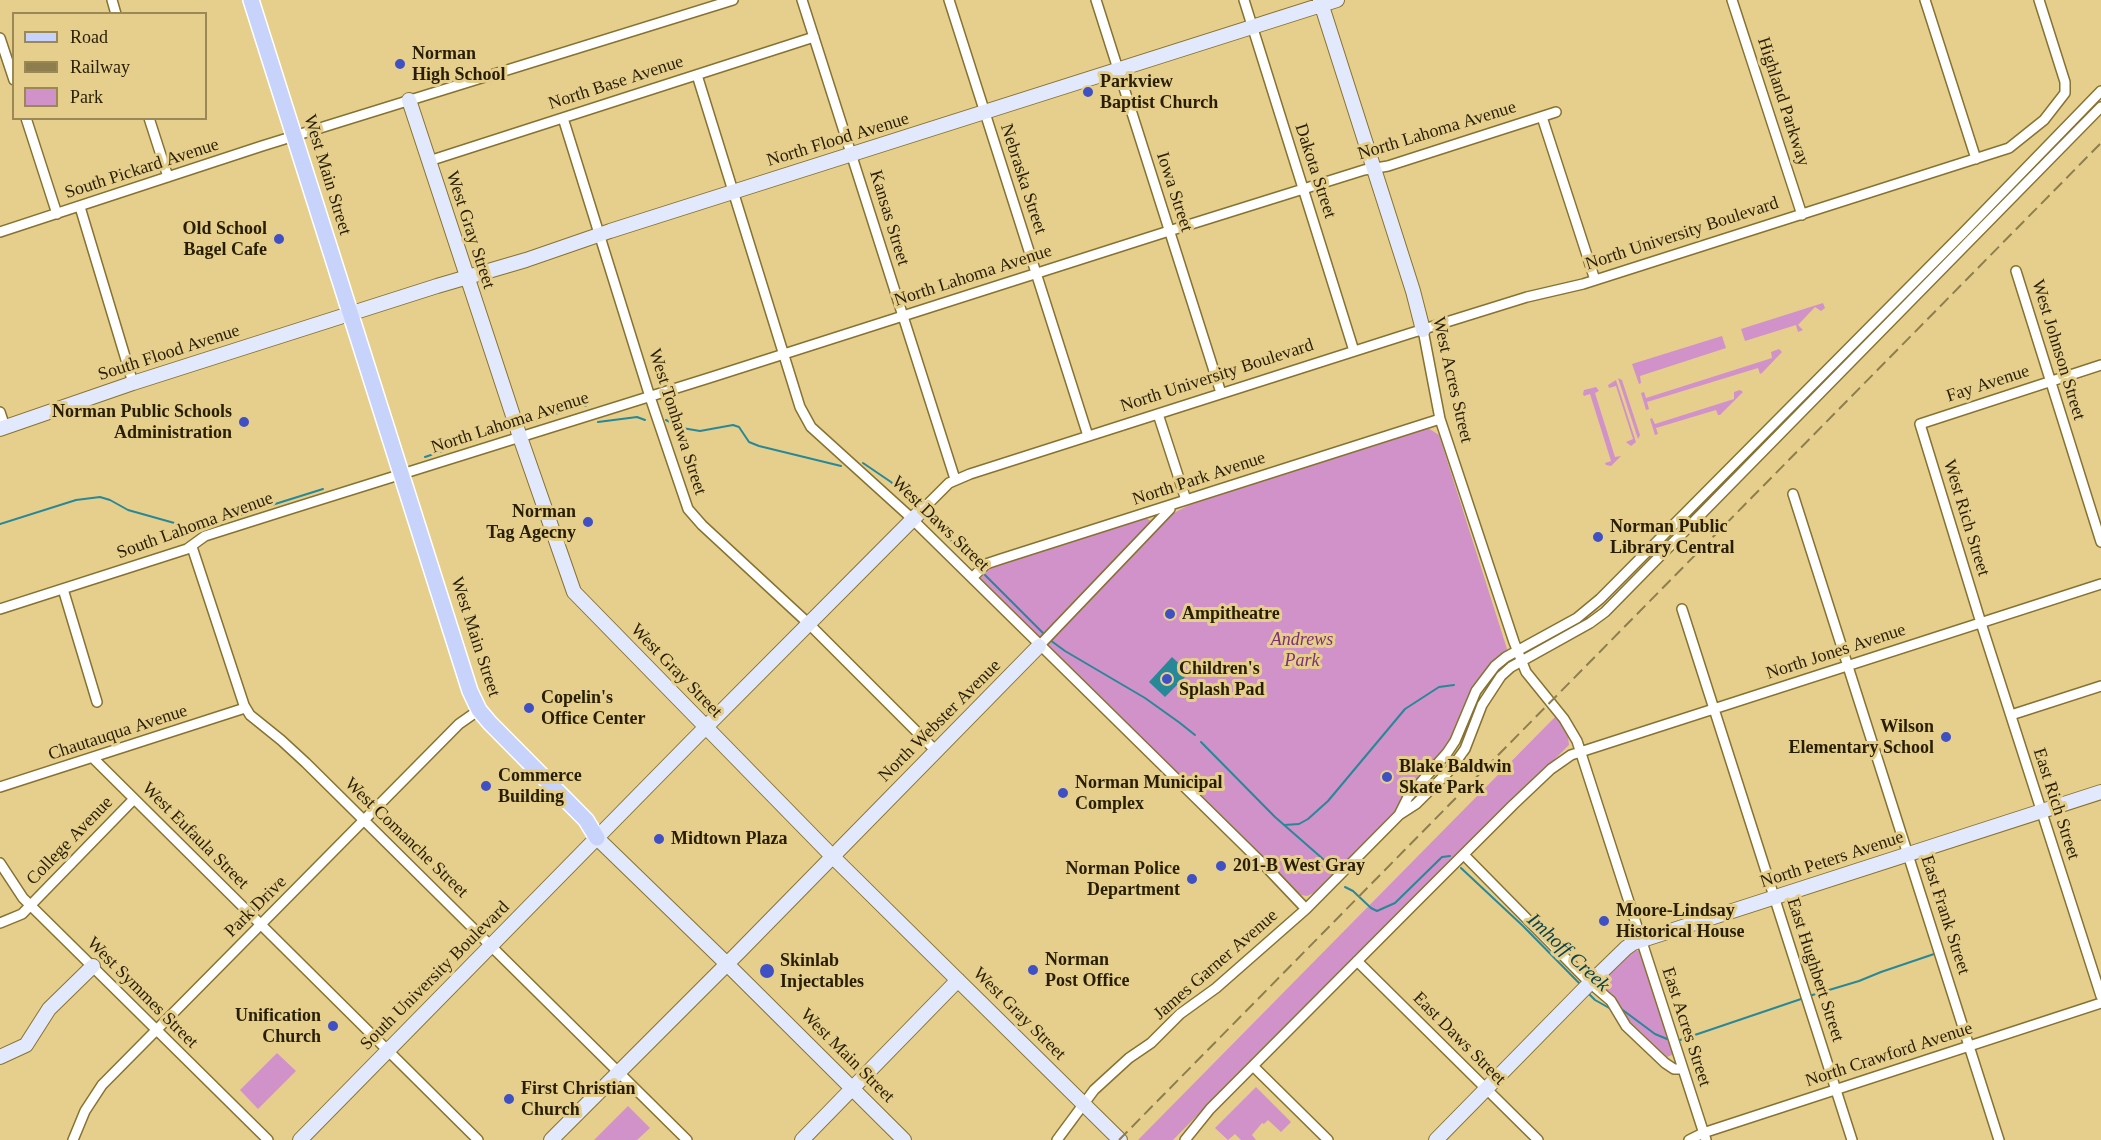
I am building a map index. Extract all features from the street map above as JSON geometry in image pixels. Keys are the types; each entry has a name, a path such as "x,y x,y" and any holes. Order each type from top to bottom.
{"main road":[{"name":"West Main Street","path":"251,0 470,691 479,710 586,820 597,838"}],"street":[{"name":"South Pickard Avenue","path":"0,232 294,136 734,0"},
{"name":"Kansas Street","path":"802,0 955,479"},
{"name":"Nebraska Street","path":"949,0 1088,436"},
{"name":"Iowa Street","path":"1096,0 1221,393"},
{"name":"Dakota Street","path":"1244,0 1354,351"},
{"name":"North Flood Avenue","path":"350,315 985,113 1321,2 1337,0"},
{"name":"Highland Parkway","path":"1732,0 1802,215"},
{"path":"1925,0 1976,159"},
{"name":"North University Boulevard","path":"597,838 939,492 955,479 1354,351 1527,297 1595,280 2009,148 2044,120 2066,93 2066,82 2039,0"},
{"name":"West Acres Street","path":"1321,2 1423,330 1440,419 1517,651 1531,678 1564,719 1581,752"},
{"name":"North Base Avenue","path":"429,161 814,37"},
{"path":"0,38 12,74"},
{"name":"West Daws Street","path":"697,75 800,407 811,427 919,514 972,578 1306,909"},
{"name":"James Garner Avenue","path":"1400,815 1407,797 1455,741 1470,704 1486,676 1506,657 1577,618 1600,598 2101,91"},
{"name":"West Gray Street","path":"409,100 520,437 574,592 832,856 1083,1103 1112,1137"},
{"name":"James Garner Avenue","path":"1057,1140 1083,1103 1129,1058 1151,1043 1180,1014 1216,988 1306,909 1400,815 1416,804 1458,759 1470,738 1482,705 1501,676 1521,661 1590,623 1605,612 2101,107"},
{"name":"North Lahoma Avenue","path":"401,474 1303,189 1388,166 1556,112"},
{"path":"1542,117 1595,280"},
{"name":"West Tonhawa Street","path":"563,118 579,176 600,234 650,397 688,509 702,525 809,624 936,752"},
{"path":"27,120 57,214"},
{"path":"150,120 168,177"},
{"path":"80,207 134,383"},
{"name":"West Johnson Street","path":"2016,271 2101,542"},
{"name":"South Flood Avenue","path":"3,428 134,383 350,315"},
{"name":"Fay Avenue","path":"1920,424 2101,365"},
{"path":"0,412 3,428"},
{"path":"1158,414 1182,502"},
{"name":"North Park Avenue","path":"972,578 986,564 1440,419"},
{"name":"West Rich Street","path":"1920,424 1981,622"},
{"name":"South Lahoma Avenue","path":"0,609 192,547 205,536 401,474"},
{"name":"East Frank Street","path":"1793,494 2000,1140"},
{"name":"North Webster Avenue","path":"550,1140 936,752 1161,516 1182,502"},
{"name":"West Comanche Street","path":"192,547 245,708 255,721 281,740 364,819 687,1140"},
{"name":"North Jones Avenue","path":"1185,1140 1210,1109 1464,855 1551,770 1571,755 2101,584"},
{"path":"63,589 97,702"},
{"name":"East Hughbert Street","path":"1683,609 1852,1140"},
{"name":"East Rich Street","path":"1981,622 2101,996"},
{"path":"2011,715 2101,686"},
{"name":"Chautauqua Avenue","path":"0,788 245,708"},
{"name":"Park Drive","path":"73,1140 85,1111 102,1085 459,724 479,710"},
{"name":"East Acres Street","path":"1581,752 1704,1136"},
{"name":"West Eufaula Street","path":"93,758 477,1140"},
{"name":"North Peters Avenue","path":"1436,1140 1626,948 1642,940 2101,792"},
{"name":"College Avenue","path":"0,923 18,917 134,799"},
{"name":"South University Boulevard","path":"300,1140 597,838"},
{"name":"West Main Street","path":"597,838 904,1140"},
{"path":"1464,855 1586,988 1611,1000 1626,1026 1665,1063 1674,1069 1683,1069"},
{"name":"West Symmes Street","path":"0,863 18,892 30,905 268,1140"},
{"name":"East Daws Street","path":"1358,961 1538,1140"},
{"path":"0,1057 26,1045 49,1009 93,966"},
{"path":"802,1140 958,980"},
{"name":"North Crawford Avenue","path":"1689,1140 2101,1003"},
{"path":"1254,1066 1328,1140"}],"green space":[{"path":"1823,303 1825,308 1821,311 1815,307 1798,325 1803,330 1798,332 1796,325 1745,341 1741,329"},
{"path":"1722,336 1726,348 1640,376 1641,383 1639,384 1632,364"},
{"path":"1779,349 1782,352 1760,374 1758,368 1647,402 1649,409 1646,410 1641,393 1644,392 1646,398 1772,358 1771,352"},
{"path":"1618,378 1622,380 1640,435 1638,439"},
{"path":"1616,380 1636,442 1631,446 1626,442 1633,439 1616,386 1609,388 1608,385"},
{"path":"1596,387 1599,391 1595,393 1615,457 1621,456 1611,466 1605,463 1611,461 1590,394 1584,396 1583,394 1584,390"},
{"path":"1740,390 1743,392 1720,415 1716,410 1656,428 1658,434 1655,435 1650,419 1652,418 1655,424 1734,399 1734,392"},
{"name":"Andrews Park","path":"1428,428 1439,435 1507,649 1450,742 1396,811 1314,893 1307,896 1301,895 1049,647 1048,643 1172,514 1189,505"},
{"path":"1144,517 1151,521 1040,638 980,579 991,567"},
{"path":"1556,716 1568,737 1569,745 1173,1140 1138,1140"},
{"path":"1635,950 1639,951 1672,1051 1672,1055 1667,1057 1621,1013 1617,1001 1600,984 1628,954"},
{"path":"277,1053 296,1071 258,1109 240,1090"},
{"path":"1256,1087 1291,1122 1281,1132 1268,1120 1262,1123 1252,1135 1256,1140 1241,1140 1235,1134 1228,1140 1215,1128"},
{"path":"628,1106 650,1128 637,1140 594,1140"}],"water":[{"name":"Children's Splash Pad","path":"1172,657 1189,673 1165,697 1149,682"}],"waterway":[{"name":"Imhoff Creek","path":"532,422 581,405 586,406"},
{"name":"Imhoff Creek","path":"598,422 637,417 645,420"},
{"name":"Imhoff Creek","path":"666,420 682,428 700,431 733,425 739,427 749,442 759,446 841,466"},
{"name":"Imhoff Creek","path":"425,457 499,432"},
{"name":"Imhoff Creek","path":"863,463 891,482 918,506"},
{"name":"Imhoff Creek","path":"0,524 76,500 100,497 128,510 185,526 208,525 323,489"},
{"name":"Imhoff Creek","path":"926,515 976,566"},
{"name":"Imhoff Creek","path":"985,575 1044,634"},
{"name":"Imhoff Creek","path":"1050,640 1145,698 1195,735"},
{"path":"1284,825 1299,824 1328,801 1405,709 1439,687 1454,685"},
{"name":"Imhoff Creek","path":"1201,742 1275,817 1323,859 1329,870"},
{"name":"Imhoff Creek","path":"1345,887 1377,911 1395,903 1442,857 1450,856"},
{"name":"Imhoff Creek","path":"1461,868 1581,985"},
{"name":"Imhoff Creek","path":"1809,996 1937,953"},
{"name":"Imhoff Creek","path":"1587,992 1595,1000 1611,1009"},
{"name":"Imhoff Creek","path":"1680,1040 1804,998"},
{"name":"Imhoff Creek","path":"1620,1008 1655,1034 1667,1039"}],"railway":[{"path":"1119,1140 2101,143"}],"place":[{"name":"Norman High School","path":"400,64"},
{"name":"Parkview Baptist Church","path":"1088,92"},
{"name":"Old School Bagel Cafe","path":"279,239"},
{"name":"Norman Public Schools Administration","path":"244,422"},
{"name":"Norman Tag Agecny","path":"588,522"},
{"name":"Norman Public Library Central","path":"1598,537"},
{"name":"Ampitheatre","path":"1170,614"},
{"name":"Children's Splash Pad","path":"1167,679"},
{"name":"Copelin's Office Center","path":"529,708"},
{"name":"Wilson Elementary School","path":"1946,737"},
{"name":"Blake Baldwin Skate Park","path":"1387,777"},
{"name":"Commerce Building","path":"486,786"},
{"name":"Norman Municipal Complex","path":"1063,793"},
{"name":"Midtown Plaza","path":"659,839"},
{"name":"201-B West Gray","path":"1221,866"},
{"name":"Norman Police Department","path":"1192,879"},
{"name":"Moore-Lindsay Historical House","path":"1604,921"},
{"name":"Norman Post Office","path":"1033,970"},
{"name":"Skinlab Injectables","path":"767,971"},
{"name":"Unification Church","path":"333,1026"},
{"name":"First Christian Church","path":"509,1099"}]}
